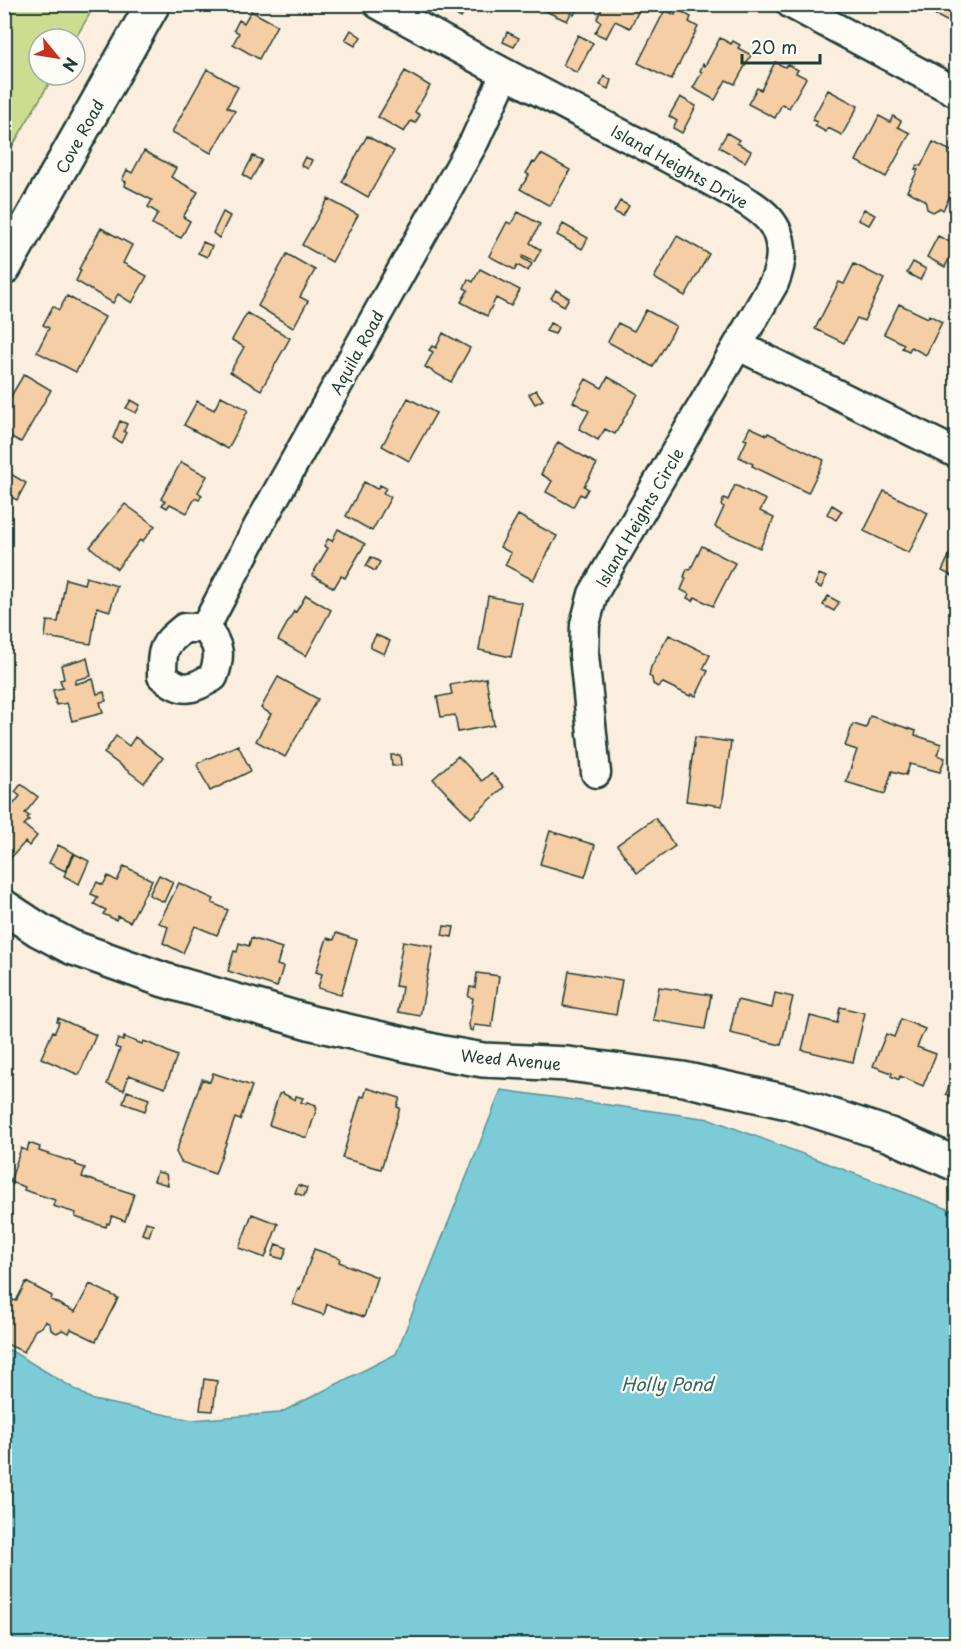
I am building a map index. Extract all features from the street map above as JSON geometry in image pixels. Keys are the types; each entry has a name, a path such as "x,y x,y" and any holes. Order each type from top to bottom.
{"street":[{"name":"Cove Road","path":"4,268 153,4"},
{"name":"Island Heights Drive","path":"378,4 505,74 672,159 752,204 769,220 778,234 782,250 779,270 739,346"},
{"path":"791,4 957,92"},
{"name":"Aquila Road","path":"205,628 259,525 475,140 505,74"},
{"path":"739,346 957,453"},
{"name":"Island Heights Circle","path":"596,772 584,655 585,624 593,594 739,346"},
{"name":"Weed Avenue","path":"4,907 39,930 82,951 164,980 312,1023 483,1060 568,1064 683,1079 792,1103 890,1135 957,1164"}],"green space":[{"path":"5,4 95,5 82,27 27,27 27,87 47,87 5,159"}],"water":[{"name":"Holly Pond","path":"501,1090 710,1119 956,1212 956,1644 5,1644 5,1347 93,1400 192,1420 280,1413 396,1354"}],"building":[{"path":"455,4 468,5 461,18 451,12"},
{"path":"543,4 580,4 574,15 571,13 567,21 541,9"},
{"path":"604,4 642,4 630,28 615,21 606,38 595,33 601,22 597,19"},
{"path":"940,4 956,4 956,26 935,15"},
{"path":"677,9 691,17 689,22 698,27 671,80 638,63 665,10 675,15"},
{"path":"251,11 277,25 259,59 233,44 239,33 234,30 239,20 244,23"},
{"path":"351,30 361,37 355,46 345,40"},
{"path":"507,32 519,38 514,47 503,42"},
{"path":"578,35 593,43 577,73 563,65"},
{"path":"720,38 731,44 733,41 740,45 738,48 751,55 735,84 726,80 715,100 693,88 702,72 700,71 703,64 705,66"},
{"path":"775,62 785,67 787,64 798,70 796,73 806,78 789,108 782,104 775,118 748,104 757,88 761,90"},
{"path":"207,69 238,87 227,107 235,111 211,153 172,132"},
{"path":"405,71 430,86 415,112 420,115 415,123 411,121 404,132 378,117"},
{"path":"604,76 611,80 608,89 600,85"},
{"path":"828,90 858,106 842,135 828,128 826,132 815,126 817,122 812,120"},
{"path":"680,97 696,106 682,133 673,128 677,121 669,116"},
{"path":"879,116 890,122 893,116 901,121 898,127 910,133 886,177 856,161"},
{"path":"727,133 739,140 737,143 751,151 745,162 719,147"},
{"path":"367,136 394,151 368,197 342,182"},
{"path":"933,142 953,152 951,156 956,159 956,184 943,210 940,208 933,212 927,209 925,200 907,191 918,170 915,169 917,165 921,166"},
{"path":"144,151 176,168 171,177 198,192 183,217 190,221 181,238 152,224 158,213 148,207 152,200 125,186 126,182 122,180 127,170 132,173"},
{"path":"541,154 570,170 550,206 520,189 529,175 526,173"},
{"path":"253,156 262,160 251,180 243,175"},
{"path":"305,157 312,160 308,169 301,165"},
{"path":"328,199 358,215 332,262 302,245"},
{"path":"620,201 629,206 623,216 614,212"},
{"path":"864,209 875,215 869,225 858,220"},
{"path":"223,212 230,216 219,238 213,233"},
{"path":"518,212 540,224 530,243 541,250 534,262 523,256 522,258 532,264 528,271 517,265 515,270 489,256 507,222 511,224"},
{"path":"563,224 588,238 582,249 557,235"},
{"path":"101,228 132,245 123,263 147,276 132,303 118,294 113,303 76,281 81,270 79,269"},
{"path":"677,236 709,254 685,296 654,278"},
{"path":"938,236 956,245 945,267 927,257"},
{"path":"203,242 212,246 207,257 198,253"},
{"path":"287,254 315,270 300,297 308,301 293,328 258,306"},
{"path":"913,262 926,269 920,280 907,273"},
{"path":"854,264 884,279 864,321 857,318 844,343 815,329 839,282 844,284"},
{"path":"480,269 520,290 511,306 496,298 487,316 461,302 468,290 464,288 468,279 473,282"},
{"path":"556,290 569,298 564,306 551,298"},
{"path":"67,296 105,317 76,372 37,352 49,328 43,325 53,306 59,310"},
{"path":"899,304 942,322 926,355 911,347 909,351 902,348 904,344 884,334"},
{"path":"646,310 676,326 653,367 608,342 618,323 634,331"},
{"path":"247,313 290,338 261,390 230,372 244,347 232,340"},
{"path":"550,323 558,327 555,334 546,331"},
{"path":"443,333 470,348 451,382 425,367 433,352 429,350 432,346 436,348"},
{"path":"24,374 51,390 21,442 4,433 4,408"},
{"path":"608,377 638,394 615,434 605,429 598,440 579,429 589,411 573,402 586,379 602,388"},
{"path":"536,390 543,400 535,404 529,394"},
{"path":"221,396 248,410 228,449 184,425 197,401 214,410"},
{"path":"408,398 436,413 409,461 382,446"},
{"path":"131,400 140,405 136,413 126,408"},
{"path":"120,421 127,424 121,443 113,438"},
{"path":"750,427 767,435 768,433 824,460 808,493 752,466 753,464 739,457"},
{"path":"558,442 597,464 584,486 588,489 584,496 580,494 573,507 546,492 552,481 541,474"},
{"path":"181,462 207,476 198,492 202,495 199,500 195,498 187,513 170,504 167,508 162,505 165,501 161,499"},
{"path":"4,466 11,470 9,473 26,483 17,500 4,493"},
{"path":"364,482 377,489 380,485 386,488 383,493 391,497 372,531 346,516"},
{"path":"735,485 766,500 760,511 774,518 760,548 715,527 724,507 721,505 724,498 728,500"},
{"path":"884,491 928,513 909,553 864,531"},
{"path":"125,504 155,526 142,542 140,540 117,569 90,547"},
{"path":"832,505 842,511 836,520 827,514"},
{"path":"518,515 557,536 533,580 505,565 511,553 500,547"},
{"path":"338,529 365,544 345,578 341,576 334,588 312,575 328,548 324,546 328,539 332,541"},
{"path":"956,541 956,578 942,571"},
{"path":"702,546 735,563 713,606 695,597 693,601 687,598 689,594 681,590 687,569 690,570"},
{"path":"371,557 380,562 375,571 366,566"},
{"path":"819,574 826,577 821,588 815,585"},
{"path":"86,577 117,586 110,611 97,607 91,644 45,637 47,621 58,622 66,579 84,584"},
{"path":"306,595 331,610 306,656 278,640"},
{"path":"488,596 522,603 511,657 479,650"},
{"path":"828,596 839,602 834,611 823,605"},
{"path":"376,635 390,641 384,654 371,648"},
{"path":"669,635 710,655 703,669 708,671 696,696 691,694 690,696 663,683 658,687 653,684 649,676 651,667"},
{"path":"87,658 91,676 75,680 75,684 93,679 97,694 104,692 106,701 100,702 103,713 72,721 67,703 56,705 53,690 63,688 60,680 64,679 61,665"},
{"path":"278,677 318,699 285,757 256,741 271,714 261,708"},
{"path":"486,678 494,725 458,732 455,715 441,717 437,697 452,694 450,685"},
{"path":"870,716 916,731 915,735 941,744 937,755 945,758 940,772 910,764 906,775 892,771 885,794 846,782 857,750 845,746 853,724 866,728"},
{"path":"116,736 129,746 135,737 163,758 144,783 104,753"},
{"path":"695,737 731,742 722,806 686,801"},
{"path":"238,745 251,771 210,791 198,763"},
{"path":"391,755 400,755 401,765 392,766"},
{"path":"458,756 482,781 491,773 504,787 471,818 433,779"},
{"path":"21,784 38,797 25,813 29,816 27,818 29,820 24,825 37,836 29,846 25,842 9,860 4,856 4,816 20,796 15,792"},
{"path":"655,818 675,846 637,873 617,845"},
{"path":"550,831 595,845 585,877 540,864"},
{"path":"58,845 74,853 65,871 49,863"},
{"path":"75,854 89,861 79,884 64,876"},
{"path":"124,866 152,880 130,922 118,916 116,920 103,914 106,910 94,904 98,897 91,894 97,882 103,885 108,876 117,881"},
{"path":"159,875 173,882 164,902 149,895"},
{"path":"179,883 214,899 212,903 228,910 217,935 195,926 183,953 163,943 168,927 159,923"},
{"path":"444,926 454,927 452,937 442,935"},
{"path":"336,933 357,940 341,995 318,988 322,974 316,972 327,938 334,940"},
{"path":"251,938 282,948 277,965 283,967 277,987 228,971 239,943 249,946"},
{"path":"403,941 433,946 420,1016 398,1012 402,987 395,986"},
{"path":"569,971 622,980 616,1015 563,1006"},
{"path":"477,973 499,976 492,1027 474,1025 473,1031 470,1030 469,1024 473,998 468,997 470,987 475,988"},
{"path":"659,987 711,995 705,1029 653,1020"},
{"path":"775,993 793,997 781,1045 730,1033 737,1000 772,1008"},
{"path":"840,1007 865,1013 853,1062 802,1050 810,1016 837,1023"},
{"path":"58,1018 96,1035 79,1075 41,1058 53,1031 55,1032 59,1022 57,1022"},
{"path":"901,1019 925,1029 917,1047 936,1054 923,1086 900,1076 899,1080 891,1076 892,1073 873,1066 886,1034 894,1037"},
{"path":"124,1037 142,1044 143,1041 149,1043 177,1056 165,1088 129,1075 124,1090 107,1084 120,1049 115,1047 118,1039 123,1041"},
{"path":"956,1067 956,1098 946,1094"},
{"path":"213,1073 252,1086 240,1120 235,1118 215,1174 181,1162 176,1152 202,1079 210,1082"},
{"path":"367,1088 400,1098 397,1107 400,1108 381,1169 342,1158 361,1096 364,1097"},
{"path":"127,1091 149,1099 145,1111 123,1103"},
{"path":"282,1093 295,1100 296,1096 303,1098 301,1102 306,1104 307,1102 316,1105 307,1138 269,1125 279,1094"},
{"path":"29,1143 40,1147 39,1151 85,1168 82,1177 134,1194 125,1221 112,1216 106,1227 75,1217 76,1213 53,1206 55,1200 24,1190 25,1187 10,1182 21,1148 27,1151"},
{"path":"157,1172 166,1174 168,1185 154,1181"},
{"path":"298,1185 307,1188 304,1196 295,1193"},
{"path":"252,1214 278,1224 265,1258 239,1248"},
{"path":"146,1222 153,1224 149,1236 142,1234"},
{"path":"276,1244 287,1248 283,1259 272,1256"},
{"path":"314,1249 340,1258 339,1262 377,1277 364,1317 327,1304 324,1315 293,1304"},
{"path":"26,1282 52,1296 51,1300 75,1312 90,1284 118,1298 96,1341 71,1329 69,1333 62,1330 57,1333 51,1330 50,1324 45,1321 42,1327 35,1330 24,1352 4,1343 4,1316 13,1300 16,1301"},
{"path":"204,1379 217,1381 213,1411 200,1410"}]}
